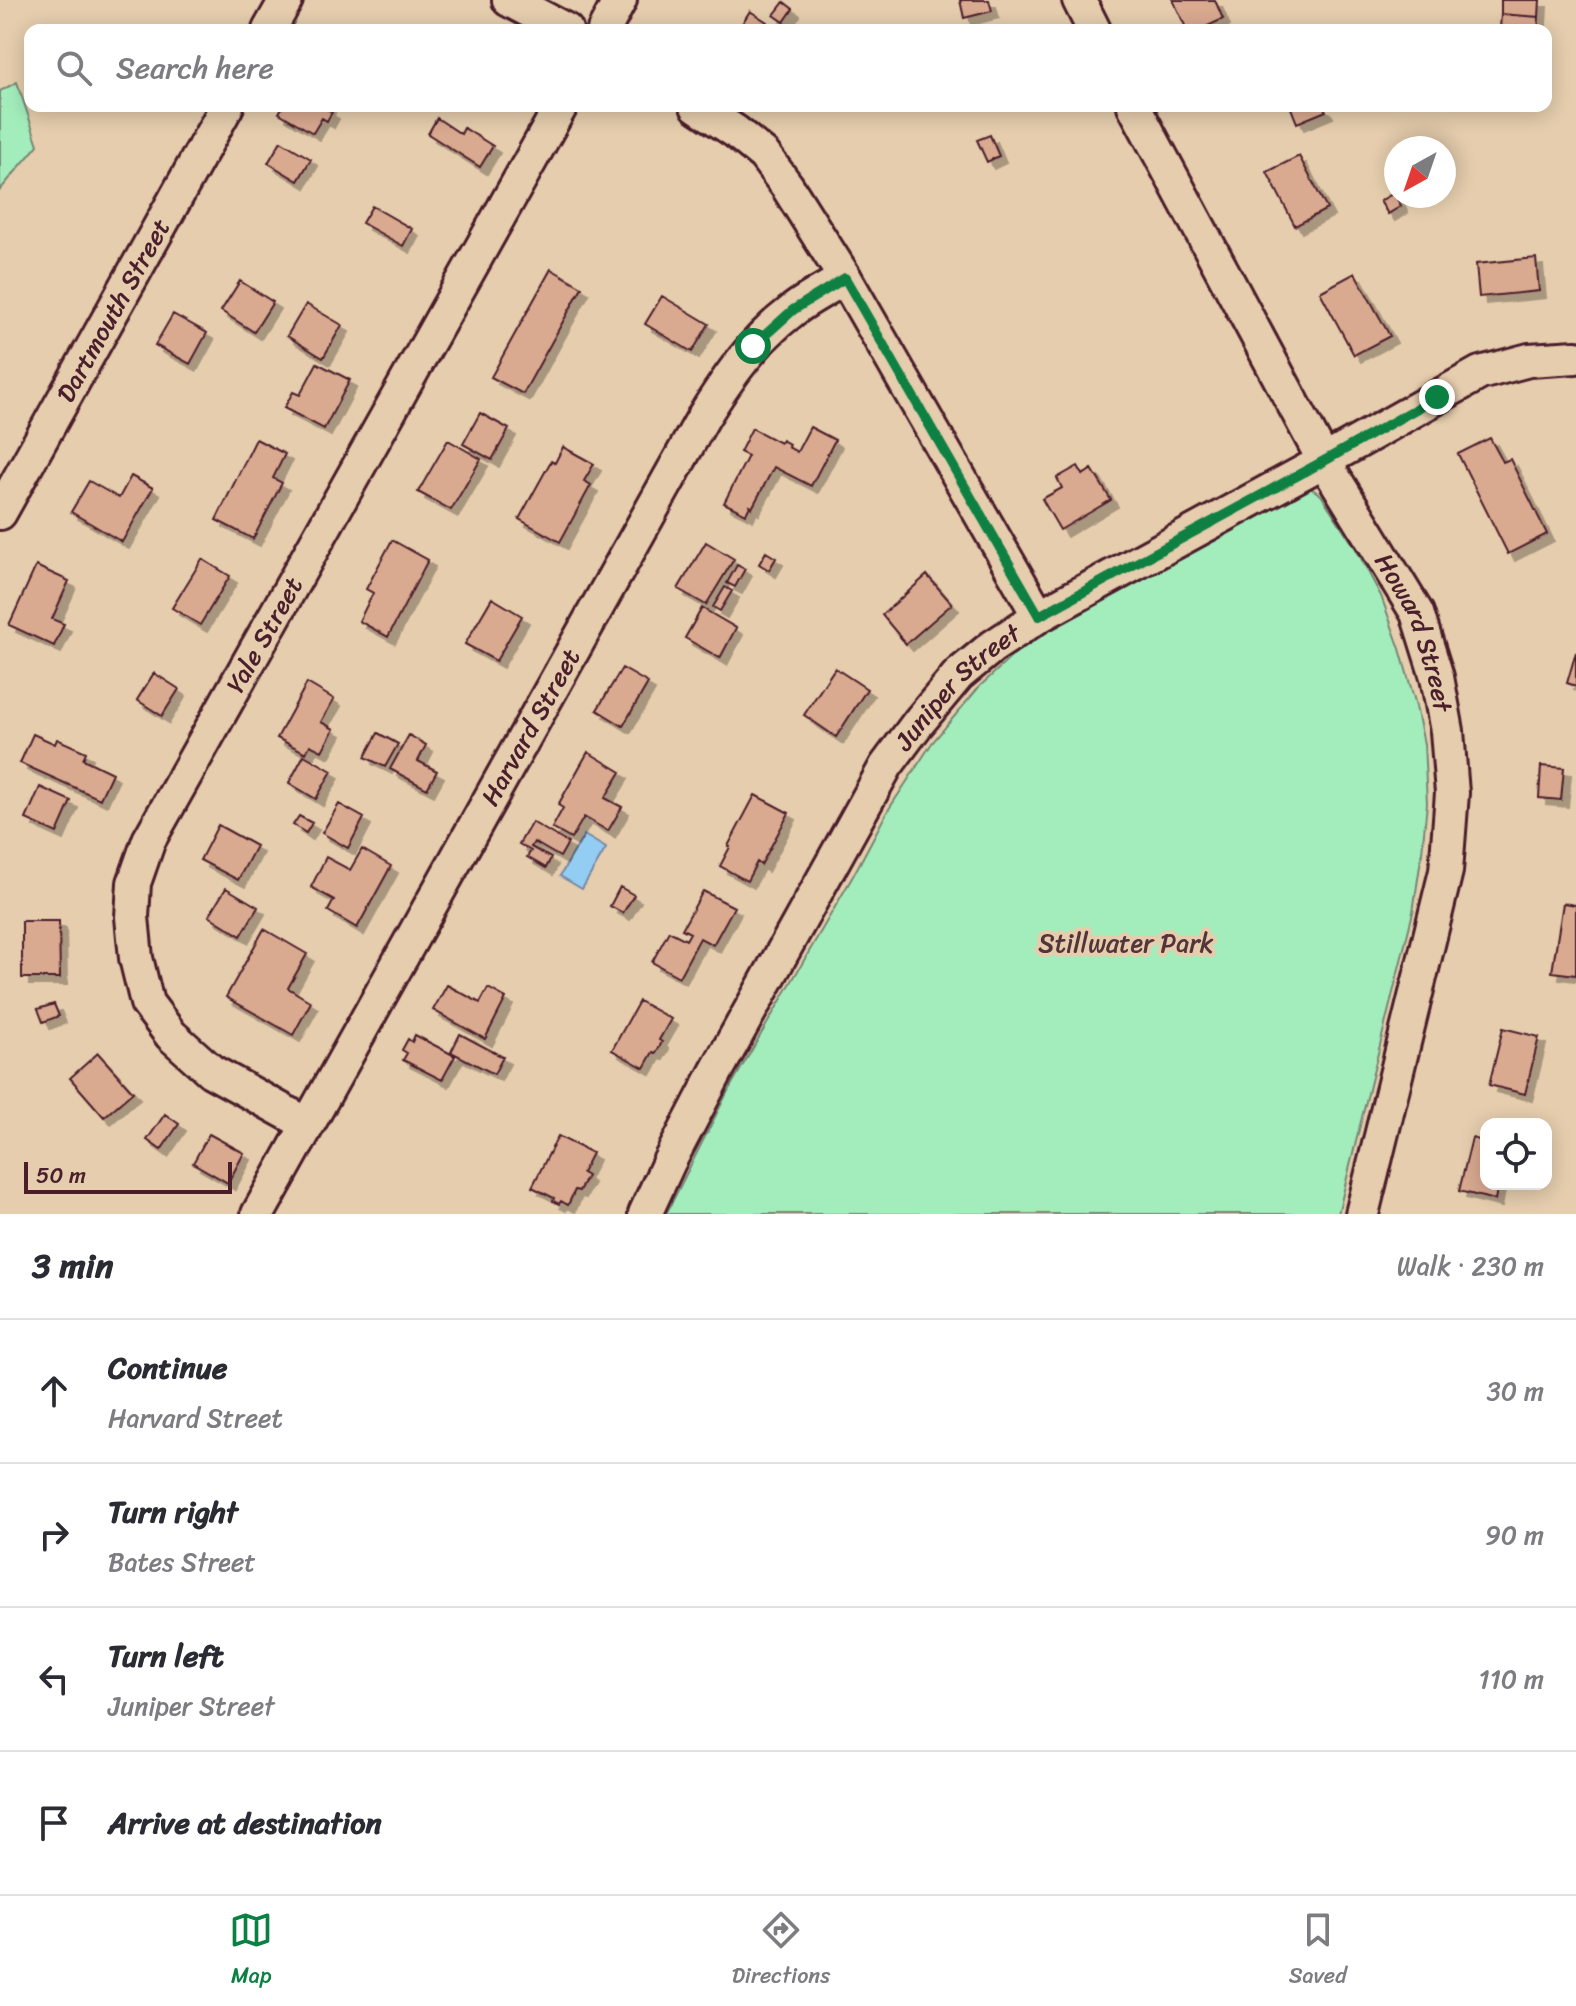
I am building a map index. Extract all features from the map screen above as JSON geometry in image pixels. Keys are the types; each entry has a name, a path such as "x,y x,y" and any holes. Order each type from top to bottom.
{"street":[{"path":"272,24 286,0"},
{"path":"509,0 555,24"},
{"path":"607,24 620,0"},
{"path":"1079,0 1091,24"},
{"name":"Dartmouth Street","path":"0,513 224,112"},
{"name":"Yale Street","path":"307,1124 211,1071 171,1035 147,1003 136,958 132,917 134,883 149,840 558,112"},
{"path":"706,112 764,155 787,186 845,278 1039,616"},
{"name":"Howard Street","path":"1137,112 1324,461 1417,613 1437,677 1447,731 1452,793 1446,871 1362,1214"},
{"name":"Harvard Street","path":"258,1214 727,378 753,346 793,310 845,278"},
{"name":"Juniper Street","path":"645,1214 724,1059 886,766 958,675 992,647 1039,616 1480,373 1529,360 1576,357"}],"green space":[{"path":"17,82 24,112 27,112 38,145 0,190 0,91"},
{"name":"Stillwater Park","path":"1300,489 1312,489 1321,495 1356,549 1381,596 1400,649 1424,744 1427,803 1413,912 1338,1214 666,1214 728,1091 887,812 932,743 979,687 1021,648 1057,625"}],"water":[{"path":"584,835 606,848 582,889 560,876"}],"building":[{"path":"960,0 989,0 992,11 964,18"},
{"path":"1173,0 1215,0 1223,19 1212,24 1184,24"},
{"path":"1501,0 1540,0 1539,17 1501,14"},
{"path":"784,2 793,9 784,22 774,15"},
{"path":"750,11 767,22 766,24 742,24"},
{"path":"1501,14 1539,17 1538,24 1500,24"},
{"path":"332,112 327,121 322,118 313,133 279,113"},
{"path":"1293,112 1324,112 1297,123"},
{"path":"437,118 461,134 464,128 493,146 480,167 428,134"},
{"path":"990,135 999,156 987,162 977,140"},
{"path":"281,141 311,159 298,181 268,163"},
{"path":"1299,156 1327,209 1295,226 1267,172"},
{"path":"372,206 412,229 403,246 362,223"},
{"path":"1384,208 1398,208 1388,214"},
{"path":"1536,258 1539,291 1479,297 1476,264"},
{"path":"551,269 582,287 523,394 491,377"},
{"path":"1355,273 1390,336 1354,355 1320,292"},
{"path":"240,281 273,302 254,332 221,311"},
{"path":"662,296 709,324 692,352 645,324"},
{"path":"306,304 342,325 323,358 287,336"},
{"path":"173,314 207,333 190,364 155,345"},
{"path":"317,363 350,380 324,429 284,408 293,392 300,395"},
{"path":"480,413 509,429 492,460 463,444"},
{"path":"810,427 835,440 811,486 774,467 746,514 724,503 748,456 740,452 752,428 780,443 782,440 797,452"},
{"path":"1490,438 1503,462 1510,459 1547,534 1508,554 1458,454"},
{"path":"256,439 285,454 273,478 282,483 253,539 216,520"},
{"path":"448,440 481,459 451,510 418,492"},
{"path":"563,447 594,464 584,481 591,485 560,542 519,519 551,461 555,463"},
{"path":"1078,466 1083,475 1092,469 1111,500 1060,530 1042,499 1062,488 1057,478"},
{"path":"131,476 153,488 122,542 71,512 89,481 119,498"},
{"path":"392,540 428,560 388,637 359,621 373,593 366,589"},
{"path":"706,542 734,559 706,605 678,589"},
{"path":"766,552 776,558 769,570 759,564"},
{"path":"202,559 230,576 200,625 172,608"},
{"path":"737,565 745,569 735,587 727,583"},
{"path":"36,566 69,581 52,619 64,624 54,646 9,625"},
{"path":"927,575 952,604 906,644 882,615"},
{"path":"725,587 732,591 720,611 713,607"},
{"path":"492,598 522,616 496,661 465,644"},
{"path":"702,608 736,628 720,658 685,638"},
{"path":"1576,652 1576,686 1567,683"},
{"path":"622,668 648,683 623,726 597,710"},
{"path":"835,668 867,689 836,737 804,715"},
{"path":"154,673 179,689 162,716 137,700"},
{"path":"307,683 334,699 321,722 334,729 322,751 310,745 306,753 277,738"},
{"path":"378,733 398,744 385,767 365,757"},
{"path":"33,734 55,744 57,739 86,752 83,759 112,773 100,799 20,763"},
{"path":"409,735 426,745 418,761 437,771 427,789 390,769"},
{"path":"588,752 621,772 605,798 622,807 608,831 584,817 571,839 552,828 563,808 558,805"},
{"path":"304,755 332,771 316,799 289,783"},
{"path":"1541,766 1564,768 1561,800 1539,798"},
{"path":"40,787 71,801 57,833 26,819"},
{"path":"755,795 789,813 761,865 757,862 747,881 720,866"},
{"path":"339,804 364,818 348,848 322,833"},
{"path":"299,816 312,823 306,833 293,825"},
{"path":"532,822 568,843 560,857 534,842 531,847 551,858 546,868 527,857 531,851 519,844"},
{"path":"218,825 256,846 238,880 200,860"},
{"path":"362,849 391,866 357,928 328,911 334,900 311,887 326,857 350,870"},
{"path":"620,887 634,895 623,913 610,906"},
{"path":"226,888 258,907 241,936 209,916"},
{"path":"703,891 734,907 713,945 700,938 679,977 652,962 669,931 686,940 690,933 682,929"},
{"path":"1563,903 1576,905 1576,975 1552,972"},
{"path":"22,921 59,921 60,978 22,978"},
{"path":"264,929 307,954 288,988 311,1002 293,1035 226,997"},
{"path":"447,985 480,1003 488,988 506,998 485,1039 433,1010"},
{"path":"639,1001 671,1019 659,1040 662,1042 656,1053 653,1052 644,1068 612,1050"},
{"path":"54,1004 59,1016 43,1022 38,1009"},
{"path":"1503,1028 1539,1037 1525,1094 1489,1085"},
{"path":"460,1034 503,1057 494,1074 451,1052"},
{"path":"415,1035 455,1056 442,1080 403,1060 407,1053 402,1050 408,1039 412,1042"},
{"path":"98,1053 133,1092 104,1117 70,1078"},
{"path":"165,1114 179,1124 161,1150 147,1140"},
{"path":"209,1134 244,1153 228,1183 193,1163"},
{"path":"558,1136 592,1153 582,1173 587,1176 568,1205 553,1201 554,1198 532,1187"},
{"path":"1472,1138 1480,1140 1480,1190 1497,1190 1495,1200 1459,1191"}],"route":[{"path":"753,346 793,310 845,278 1039,616 1437,397"}]}
